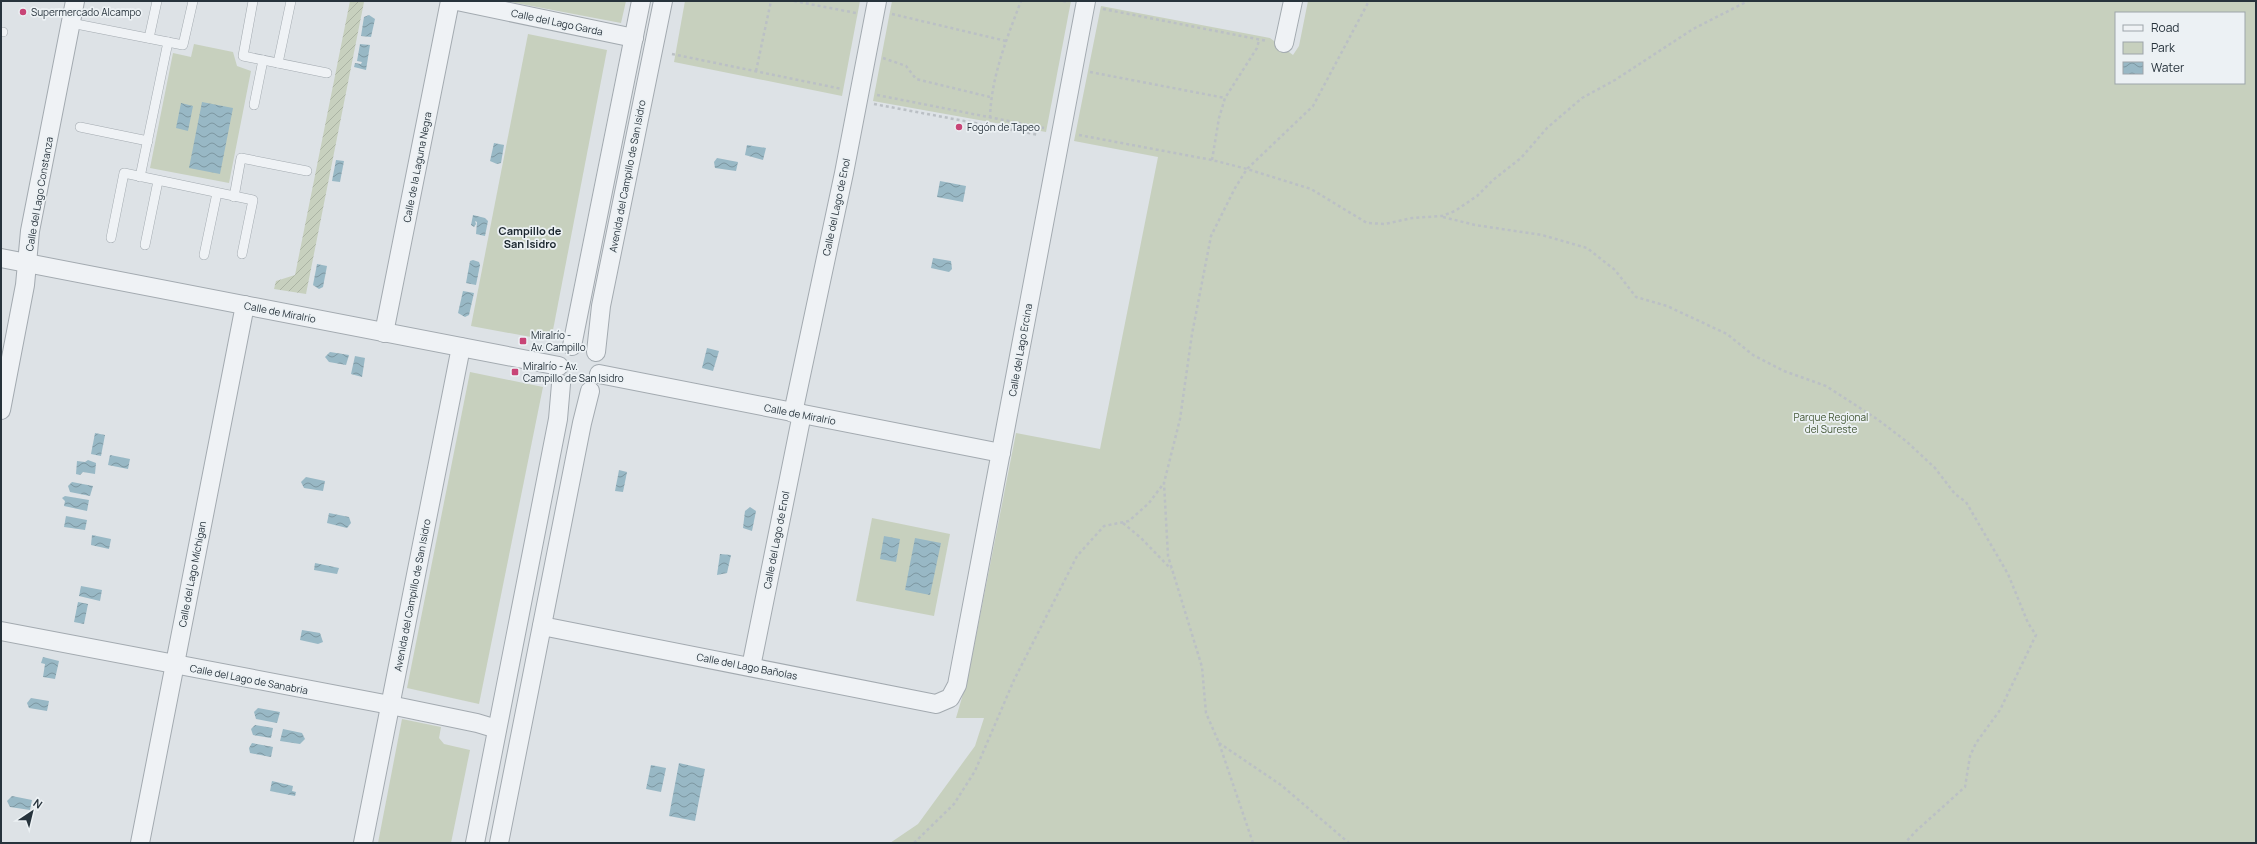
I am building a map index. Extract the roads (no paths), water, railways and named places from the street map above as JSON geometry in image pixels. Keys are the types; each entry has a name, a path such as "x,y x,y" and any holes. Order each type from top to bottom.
{"street":[{"name":"Calle del Lago Constanza","path":"1,410 25,285 30,231 75,1"},
{"name":"Calle de la Laguna Negra","path":"384,332 450,1"},
{"name":"Calle del Lago Garda","path":"457,1 634,38"},
{"name":"Avenida del Campillo de San Isidro","path":"572,346 641,1"},
{"name":"Avenida del Campillo de San Isidro","path":"596,352 601,306 662,1"},
{"path":"1284,43 1293,1"},
{"name":"Calle del Lago Ercina","path":"950,698 957,685 1085,3"},
{"name":"Calle del Lago de Enol","path":"751,666 844,173 865,93 882,7"},
{"name":"Calle de Miralrío","path":"1,258 559,366"},
{"name":"Calle del Lago Míchigan","path":"140,843 245,305"},
{"path":"499,843 582,423 590,392 595,385 599,374 600,365 596,352 588,345 580,344 572,346 560,359 558,376 562,384 574,394 582,395 590,392"},
{"name":"Avenida del Campillo de San Isidro","path":"363,843 461,347"},
{"name":"Calle de Miralrío","path":"599,374 1001,453"},
{"path":"475,843 558,418 562,384"},
{"name":"Calle del Lago Bañolas","path":"542,626 751,666 936,704 950,698"},
{"name":"Calle del Lago de Sanabria","path":"1,631 477,723 497,729"}],"lane":[{"path":"149,38 157,1"},
{"path":"71,23 183,45 193,1"},
{"path":"253,1 243,56 327,73"},
{"path":"278,63 290,1"},
{"path":"140,177 168,42"},
{"path":"254,105 263,60"},
{"path":"80,127 148,141"},
{"path":"234,196 241,158 307,171"},
{"path":"110,238 124,173 253,200 242,254"},
{"path":"145,245 158,181"},
{"path":"204,255 217,193"}],"water":[{"path":"369,15 375,19 371,37 361,36 364,17"},
{"path":"360,44 370,45 366,70 354,67 355,63 361,64 362,62 357,61"},
{"path":"202,102 233,108 220,174 189,168"},
{"path":"181,103 193,106 188,131 176,128"},
{"path":"494,143 504,145 501,163 497,164 490,161"},
{"path":"747,145 766,148 763,160 745,155"},
{"path":"717,158 738,162 736,171 715,168 714,162"},
{"path":"336,160 344,161 340,182 332,181"},
{"path":"940,181 966,186 963,202 937,197"},
{"path":"473,215 485,218 488,221 485,236 476,234 477,222 475,221 476,224 474,227 471,225"},
{"path":"933,258 951,261 952,269 949,272 931,268"},
{"path":"473,260 479,262 480,265 476,285 466,283 470,261"},
{"path":"317,264 327,266 323,287 319,289 313,285"},
{"path":"463,291 474,293 469,315 465,317 458,313"},
{"path":"707,348 719,351 713,371 702,368"},
{"path":"330,352 349,355 346,365 329,362 325,357"},
{"path":"355,356 365,358 362,377 351,374"},
{"path":"95,433 105,435 101,456 91,454"},
{"path":"110,455 130,459 128,469 108,465"},
{"path":"88,460 96,463 95,474 83,472 80,475 76,474 77,461 85,462"},
{"path":"619,470 627,472 623,492 615,491"},
{"path":"306,477 325,481 323,491 304,488 301,482"},
{"path":"72,482 93,486 90,496 70,492 68,486"},
{"path":"65,496 89,500 87,511 64,506 65,501 62,498"},
{"path":"750,507 756,511 752,531 743,528 745,511"},
{"path":"329,513 349,517 351,523 347,528 327,523"},
{"path":"66,516 87,520 85,530 64,527"},
{"path":"92,535 111,539 109,549 91,545"},
{"path":"884,536 900,539 896,562 880,559"},
{"path":"915,538 941,543 930,595 905,590"},
{"path":"720,554 731,555 727,573 717,575"},
{"path":"315,563 339,568 337,574 314,570"},
{"path":"81,586 102,590 100,601 79,596"},
{"path":"78,602 88,604 84,624 74,622"},
{"path":"302,630 320,633 323,642 318,644 300,640"},
{"path":"43,657 59,661 55,679 43,677 45,664 41,663"},
{"path":"31,698 49,701 47,711 29,708 27,703"},
{"path":"258,708 280,712 277,723 256,719 254,712"},
{"path":"255,725 273,728 271,738 253,735 251,729"},
{"path":"283,729 302,733 305,739 300,744 280,741"},
{"path":"252,743 273,747 271,757 250,753 249,748"},
{"path":"679,763 705,769 695,821 669,816"},
{"path":"651,765 666,768 661,792 646,789"},
{"path":"272,781 293,786 292,791 296,792 295,796 270,791"},
{"path":"12,796 32,800 30,810 10,807 7,801"}],"place":[{"name":"Supermercado Alcampo","path":"23,12"},
{"name":"Fogón de Tapeo","path":"959,127"},
{"name":"Miralrío - Av. Campillo","path":"523,341"},
{"name":"Miralrío - Av. Campillo de San Isidro","path":"515,372"}],"district":[{"name":"Campillo de San Isidro","path":"530,236"}],"park label":[{"name":"Parque Regional del Sureste","path":"1831,422"}]}
